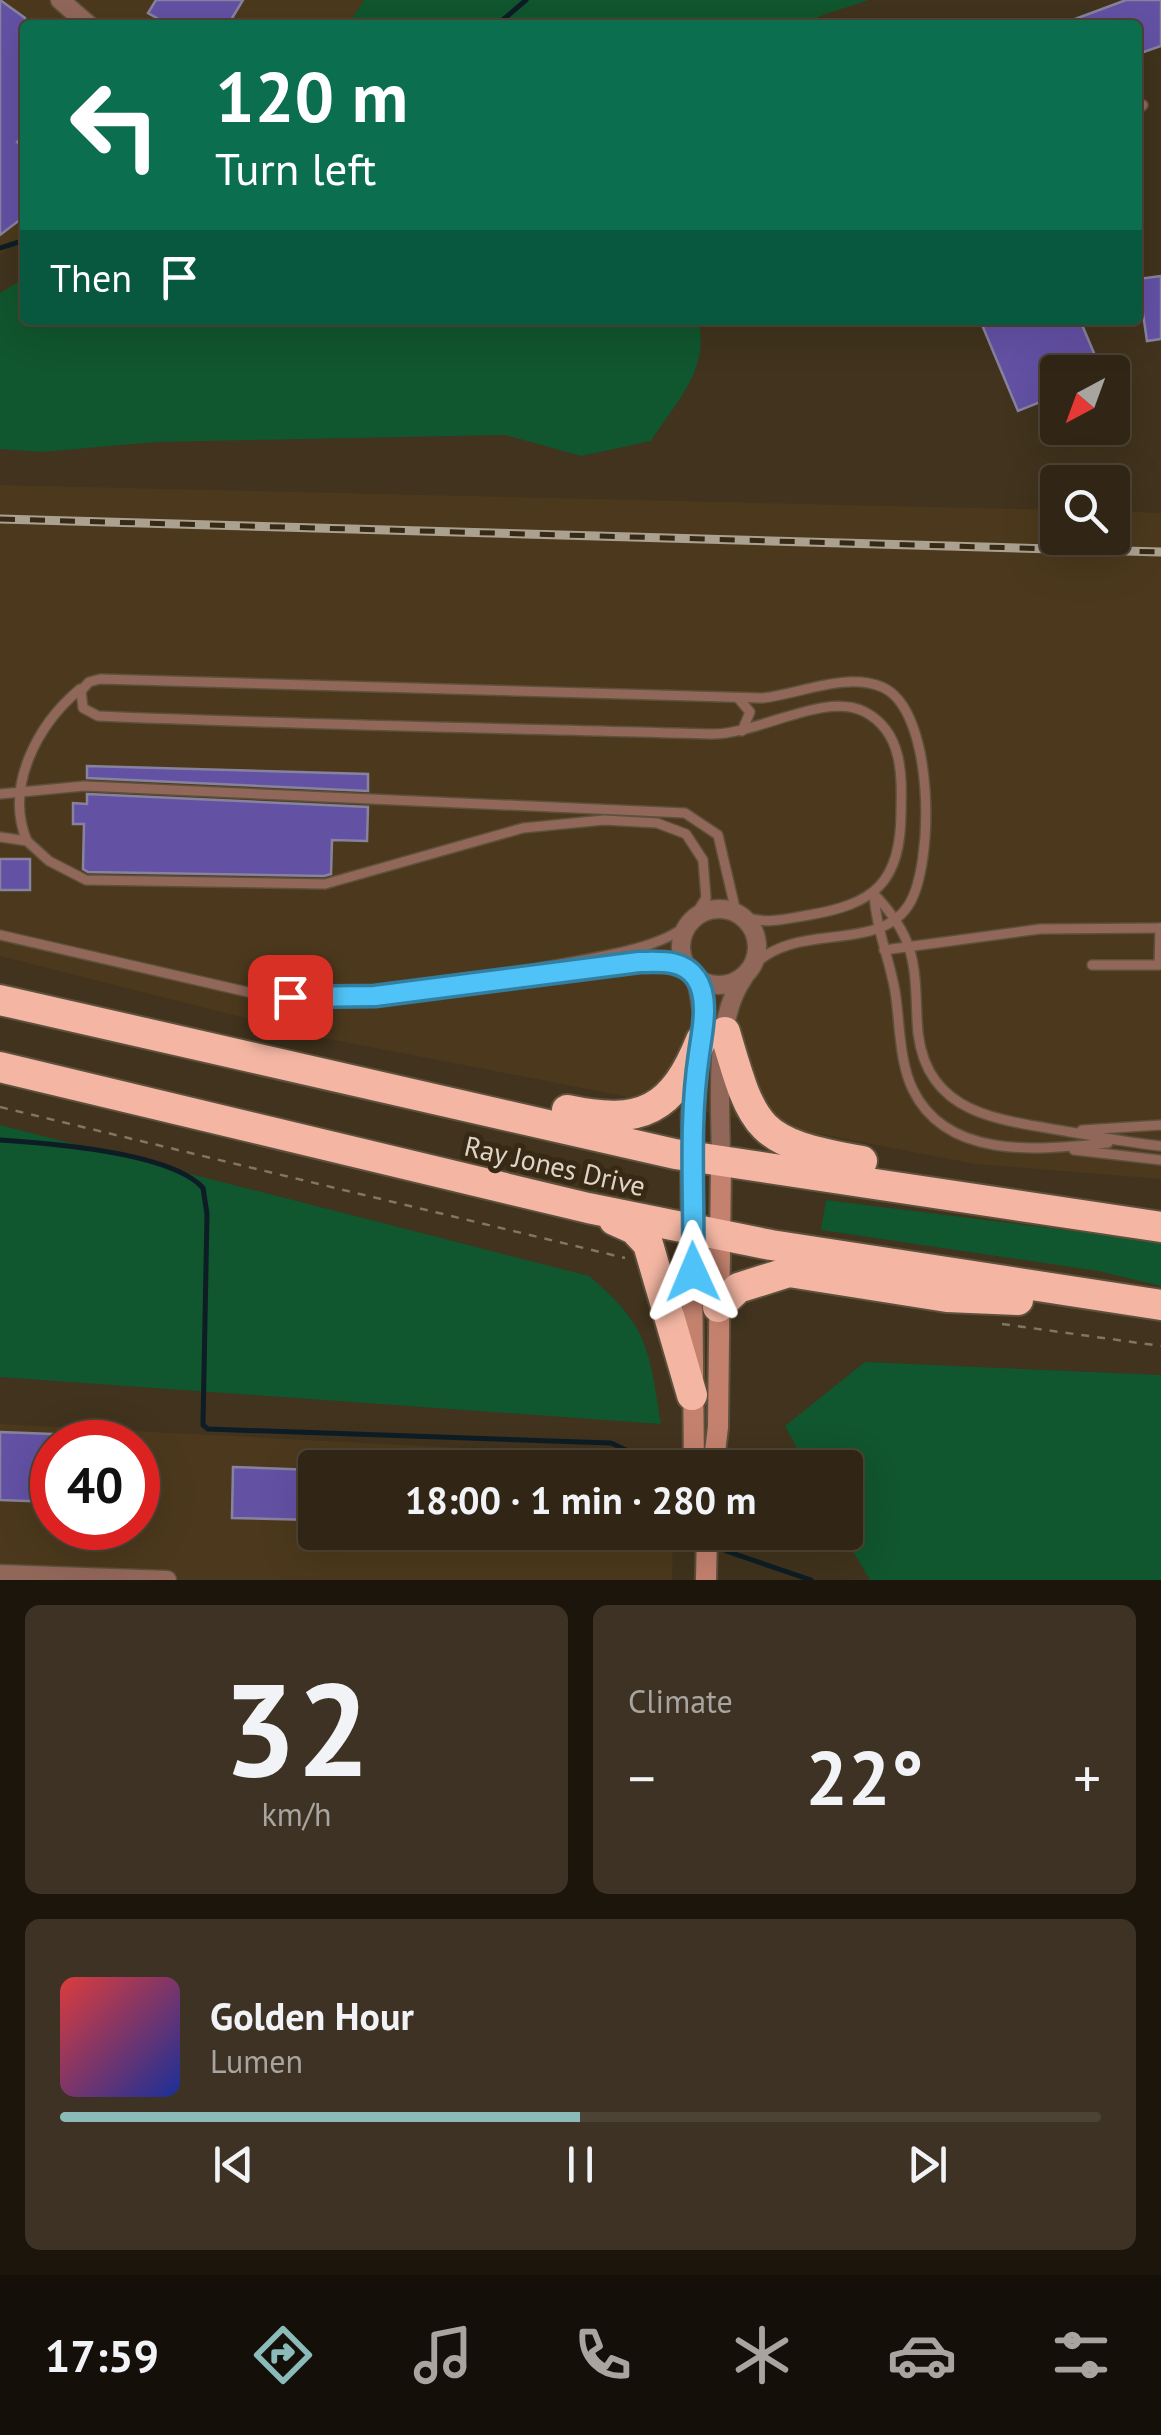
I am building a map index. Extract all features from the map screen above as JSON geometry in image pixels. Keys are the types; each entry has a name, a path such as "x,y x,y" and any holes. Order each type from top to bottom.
{"highway":[{"name":"Ray Jones Drive","path":"0,1000 706,1159 1154,1226"},
{"path":"347,1080 414,1079 618,1117 641,1111 677,1090 713,1036 743,1095 770,1134 784,1144 1066,1197 1154,1226"},
{"name":"Ray Jones Drive","path":"0,1067 588,1208 706,1232 1161,1306"},
{"path":"588,1208 634,1229 656,1260 692,1396"},
{"path":"718,1308 738,1288 790,1272 947,1297 1161,1306"}],"street":[{"path":"60,0 83,20"},
{"path":"694,1450 692,1396 706,1232 713,1036 704,1023 693,974 681,948 691,920 714,908 739,914 757,944 749,970 730,997 713,1036 690,1115 706,1159 706,1232 718,1308 714,1450"},
{"path":"693,974 728,984 749,970"},
{"path":"696,1550 696,1580"},
{"path":"706,1580 707,1550"},
{"path":"0,1574 167,1580"}],"lane":[{"path":"488,980 678,934 706,898 702,860 686,834 656,823 604,820 523,828 325,884 86,880 49,861 27,841 20,820 21,792 32,750 45,727 87,684 100,679 734,697 775,697 832,685 868,683 891,692 909,710 924,773 920,872 908,906 897,918 876,929 778,945 749,970"},
{"path":"0,794 84,786 684,813 718,834 739,914 764,923 844,909 874,894 892,865 902,819 900,760 881,725 864,712 830,706 735,734 98,716 87,712 81,702 87,684"},
{"path":"734,697 744,702 750,718 745,728 735,734"},
{"path":"0,836 27,841"},
{"path":"874,894 897,918 911,947 920,1042 938,1085 980,1114 1156,1146"},
{"path":"874,894 876,929 884,950 908,1076 923,1106 947,1128 974,1141 1161,1160"},
{"path":"884,950 1040,929 1161,928 1159,965 1092,965"},
{"path":"0,936 290,997 375,996 651,962 678,963 693,974"},
{"path":"1070,1132 1161,1125"},
{"path":"1054,1148 1120,1142"}],"path":[{"path":"0,1107 620,1255 642,1266 656,1260"}],"shaded area":[{"path":"0,0 364,0 351,20 20,20 20,240 0,254"},
{"path":"0,485 1040,510 1040,555 1130,555 1130,512 1161,513 1161,1179 975,1164 324,1038 0,956"},
{"path":"0,1424 30,1426 30,1550 160,1550 160,1432 501,1450 298,1450 298,1550 673,1550 672,1580 0,1580"}],"green space":[{"path":"364,0 869,0 814,20 351,20"},
{"path":"20,281 20,325 699,325 700,354 688,385 651,441 581,456 505,435 156,442 42,452 0,449 0,293"},
{"path":"0,1125 589,1276 624,1310 643,1341 661,1424 0,1377"},
{"path":"826,1200 1161,1242 1161,1286 1098,1271 821,1230"},
{"path":"865,1362 1161,1375 1161,1580 870,1580 852,1550 863,1550 863,1450 798,1450 785,1426"}],"building":[{"path":"0,0 25,20 20,20 20,220 0,235"},
{"path":"156,0 243,0 231,20 160,20 148,13"},
{"path":"1126,0 1161,0 1161,46 1142,53 1142,20 1072,20"},
{"path":"1161,276 1161,339 1147,341 1142,278"},
{"path":"982,325 1082,325 1095,355 1040,355 1040,402 1018,411"},
{"path":"87,766 368,774 368,791 87,778"},
{"path":"87,794 368,807 367,841 332,840 331,874 324,876 88,872 83,869 84,824 73,824 73,803 87,804"},
{"path":"0,859 30,859 30,890 0,890"},
{"path":"0,1432 30,1433 30,1501 0,1500"},
{"path":"233,1467 298,1469 298,1520 232,1518"}],"waterway":[{"path":"503,20 526,0"},
{"path":"0,248 20,242"},
{"path":"0,1140 137,1158 187,1176 203,1188 207,1214 203,1425 208,1429 611,1443 626,1450"},
{"path":"726,1551 811,1580"}],"railway":[{"path":"0,519 1161,552"}],"route":[{"path":"290,997 375,996 639,962 678,963 690,971 700,983 704,1023 690,1115 693,1272"}]}
